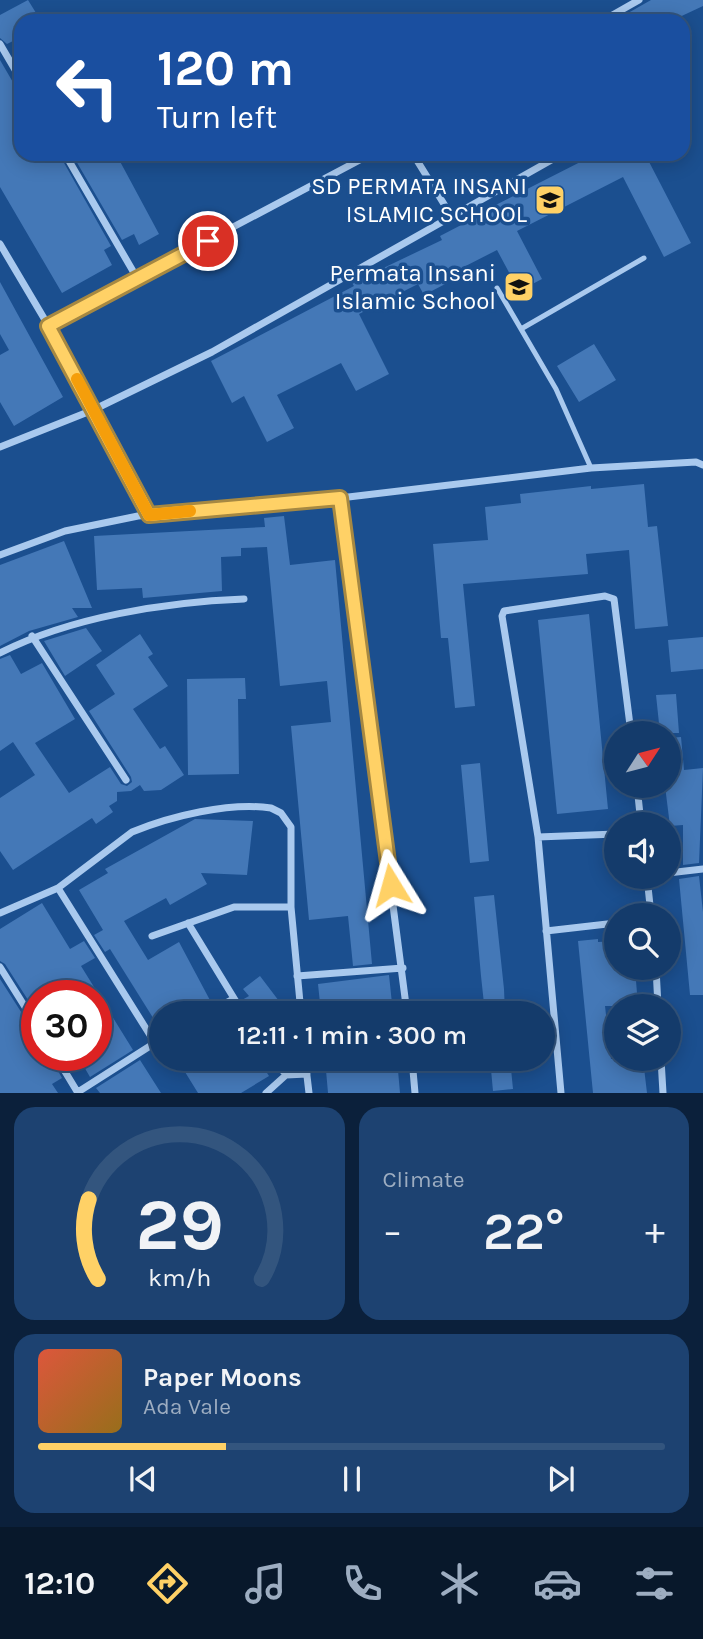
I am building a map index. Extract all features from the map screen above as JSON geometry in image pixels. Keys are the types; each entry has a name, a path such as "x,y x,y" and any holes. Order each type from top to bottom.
{"street":[{"path":"614,14 639,0"},
{"path":"0,44 14,68"},
{"path":"69,161 137,278"},
{"path":"48,326 358,161"},
{"path":"417,161 452,217"},
{"path":"0,446 93,410 212,352 550,161"},
{"path":"0,244 48,326 149,515"},
{"path":"0,555 65,531 149,515 340,498 591,468 696,462 703,465"},
{"path":"340,498 406,1001"},
{"path":"561,1093 538,837 502,616 504,611 604,596 614,599 629,721"},
{"path":"0,653 32,636 194,601 244,599"},
{"path":"32,636 126,780"},
{"path":"0,913 58,888 132,832 146,826 188,813 263,807 281,813 290,824 291,907 300,1001"},
{"path":"538,837 604,834"},
{"path":"681,872 703,869"},
{"path":"58,888 149,1027"},
{"path":"152,936 234,906 291,907"},
{"path":"188,923 233,999 229,1001"},
{"path":"546,931 604,924"},
{"path":"0,967 21,1000"},
{"path":"297,976 402,968"},
{"path":"65,1071 78,1093 149,1047"},
{"path":"283,1071 286,1075"},
{"path":"413,1071 415,1093"},
{"path":"662,1071 663,1093"},
{"path":"266,1093 286,1075 307,1073 309,1093"}],"lane":[{"path":"521,329 644,258"},
{"path":"496,288 556,389 591,468"}],"building":[{"path":"28,0 37,14 14,14 14,40 7,44 0,38 0,15"},
{"path":"651,0 703,0 703,6 686,14 626,14"},
{"path":"0,60 14,84 14,161 63,161 111,246 104,250 112,265 62,293 0,187"},
{"path":"76,161 120,161 159,234 139,245 134,234 122,240"},
{"path":"582,161 649,161 691,243 664,257 623,177 517,231 542,279 519,291 497,250 448,275 451,281 424,295 418,284 359,314 389,374 356,391 341,363 277,395 294,428 267,442 244,396 232,403 211,361 354,286 352,283 442,240 440,236 465,223 464,221"},
{"path":"0,282 63,397 14,426 0,402 0,355 9,350 0,334"},
{"path":"594,344 616,380 579,402 557,366"},
{"path":"644,484 648,527 657,526 668,626 635,629 629,550 586,554 588,574 463,584 475,706 455,708 448,638 441,638 433,544 488,540 485,507 521,503 520,494 591,486 591,489"},
{"path":"284,516 290,565 335,560 372,964 353,966 348,916 309,920 291,726 331,722 327,681 280,686 267,547 241,548 241,556 221,557 222,591 143,598 142,588 97,590 94,536 265,527 264,518"},
{"path":"64,541 92,608 72,608 78,617 29,631 0,646 0,565"},
{"path":"589,614 604,768 604,798 607,798 608,809 557,814 538,620"},
{"path":"86,628 102,651 65,676 44,641"},
{"path":"140,634 153,654 148,657 168,686 133,709 160,749 165,746 184,775 161,790 144,791 140,785 131,791 117,792 117,801 109,806 113,812 96,824 92,818 13,870 0,851 0,798 35,775 13,742 0,751 0,659 10,655 21,674 42,663 75,719 35,743 69,793 110,767 121,784 127,786 132,782 131,777 89,711 115,694 96,665"},
{"path":"703,637 703,669 671,672 668,640"},
{"path":"245,678 246,699 238,699 239,774 188,775 187,679"},
{"path":"676,694 678,721 659,721 656,695"},
{"path":"681,737 684,770 703,768 699,863 683,865 681,812 668,812 666,798 681,798"},
{"path":"480,763 489,861 470,863 461,765"},
{"path":"195,819 253,821 247,875 201,873 207,884 170,905 166,898 124,921 148,960 179,942 210,1001 149,1001 149,1011 110,949 105,952 94,935 103,930 79,890 108,873 105,869"},
{"path":"699,876 703,912 703,995 690,995 681,879"},
{"path":"494,895 504,1001 484,1001 474,897"},
{"path":"42,903 70,949 84,941 95,958 81,966 90,980 21,980 21,989 5,964 0,961 0,929"},
{"path":"598,939 598,942 604,942 604,980 636,980 637,994 604,994 604,1071 644,1071 647,1093 593,1093 578,941"},
{"path":"389,975 392,1001 320,1001 318,984"},
{"path":"260,976 279,1001 243,1001 249,996 243,989"},
{"path":"0,979 21,1012 21,1071 58,1071 62,1078 52,1084 58,1093 0,1093"},
{"path":"112,1016 133,1050 112,1063"},
{"path":"140,1060 161,1093 100,1093 96,1088"},
{"path":"86,1071 100,1071 90,1077"},
{"path":"184,1071 266,1071 269,1076 241,1093 198,1093"},
{"path":"326,1071 398,1071 400,1093 328,1093"},
{"path":"491,1071 511,1071 513,1089 493,1091"}],"slow traffic":[{"path":"77,379 149,515 190,511"}],"place":[{"name":"SD PERMATA INSANI ISLAMIC SCHOOL","path":"550,200"},
{"name":"Permata Insani Islamic School","path":"519,287"}],"route":[{"path":"208,241 48,326 149,515 340,498 391,885"}]}
